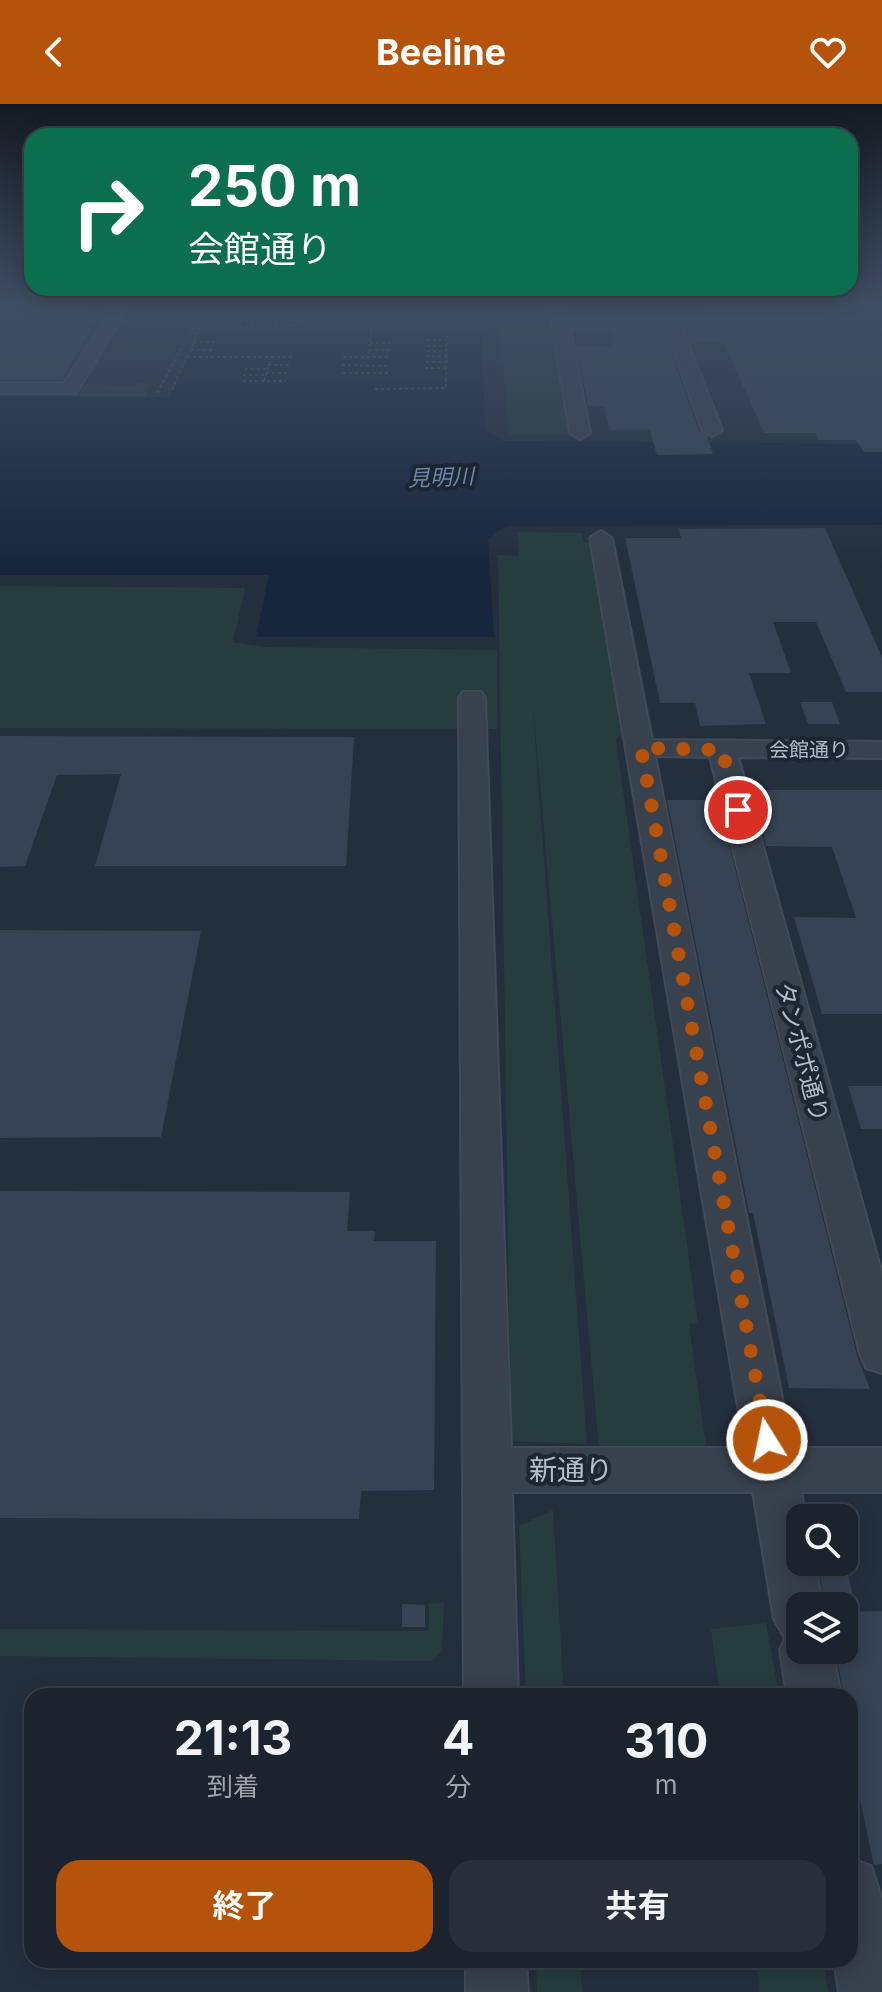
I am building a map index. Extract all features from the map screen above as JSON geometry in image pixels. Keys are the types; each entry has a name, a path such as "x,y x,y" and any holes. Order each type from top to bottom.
{"street":[{"path":"573,392 580,433"},
{"path":"698,392 712,430"},
{"path":"601,538 795,1592"},
{"path":"472,698 491,1688"},
{"name":"会館通り","path":"641,748 882,750"},
{"name":"タンポポ通り","path":"722,750 882,1354"},
{"name":"新通り","path":"487,1470 882,1470"},
{"path":"808,1664 813,1688"},
{"path":"858,1929 870,1992"},
{"path":"496,1968 497,1992"}],"green space":[{"path":"0,392 146,392 145,396 0,396"},
{"path":"505,392 563,392 570,435 509,435"},
{"path":"517,532 582,533 584,543 589,543 622,733 616,740 698,1323 689,1324 706,1447 599,1449 532,696 587,1444 511,1441 498,555 519,556"},
{"path":"0,586 245,588 233,642 264,647 497,650 497,729 0,728"},
{"path":"553,1510 564,1688 526,1688 519,1526"},
{"path":"444,1603 442,1650 432,1661 0,1656 0,1629 429,1631 429,1604"},
{"path":"766,1623 778,1688 719,1688 711,1629"},
{"path":"536,1968 580,1968 582,1992 537,1992"},
{"path":"757,1968 824,1968 828,1992 760,1992"}],"water":[{"name":"見明川","path":"171,392 484,392 485,430 503,441 882,444 882,525 508,526 495,532 488,540 494,637 256,637 269,575 0,575 0,397 168,397"}],"building":[{"path":"585,392 685,392 699,431 707,436 713,454 657,455 650,430 609,430 604,406 588,406"},
{"path":"746,392 882,392 882,452 864,452 856,440 818,440 815,433 764,433"},
{"path":"825,528 882,657 882,692 846,692 816,622 773,622 791,673 749,673 766,724 700,726 695,703 660,703 625,538 681,538 679,529"},
{"path":"800,702 832,702 840,724 808,724"},
{"path":"0,736 354,737 346,866 95,866 121,774 57,775 25,866 0,867"},
{"path":"753,790 882,790 882,1014 822,1014 794,917 856,918 832,847 766,846"},
{"path":"667,800 718,800 857,1355 870,1389 789,1388 753,1213 749,1213"},
{"path":"0,930 201,931 161,1137 0,1138"},
{"path":"848,1086 882,1086 882,1129 861,1129"},
{"path":"0,1191 350,1192 347,1231 375,1231 374,1241 436,1241 434,1490 361,1491 359,1519 0,1518"},
{"path":"820,1576 849,1576 852,1592 823,1592"},
{"path":"402,1604 425,1605 425,1627 402,1627"},
{"path":"882,1611 882,1864 874,1865 858,1790 858,1688 842,1688 838,1664 858,1664 858,1612"}],"route":[{"path":"738,810 722,750 641,748 767,1440"}]}
